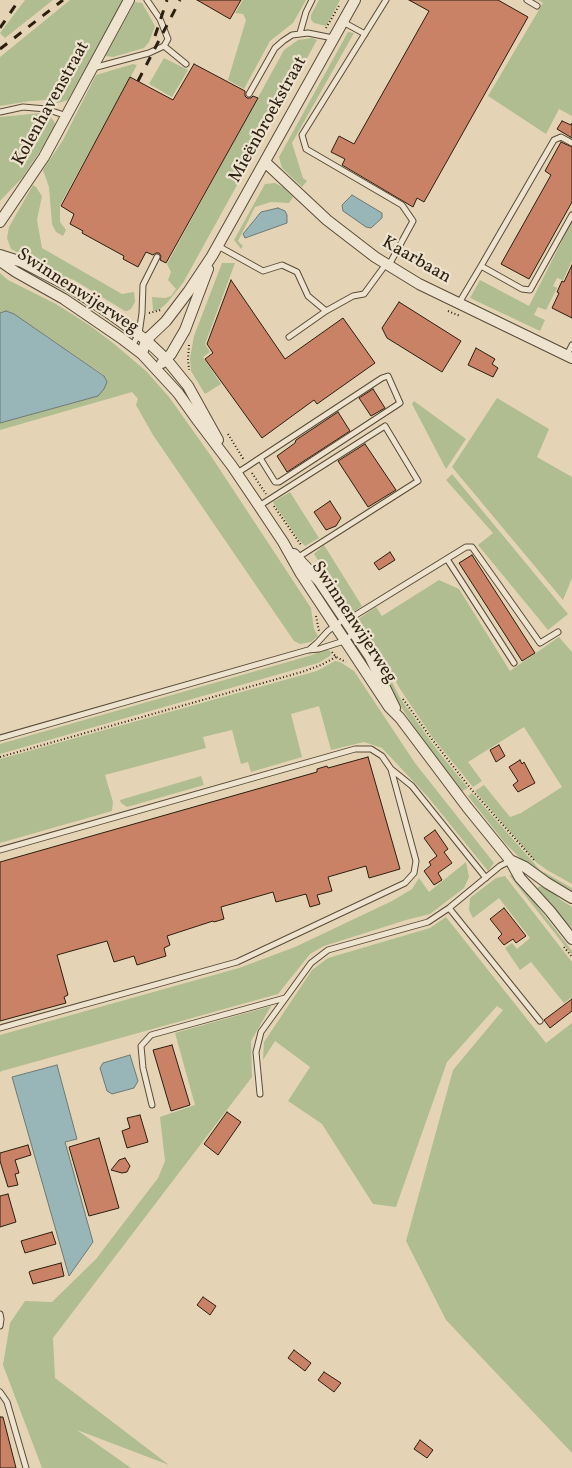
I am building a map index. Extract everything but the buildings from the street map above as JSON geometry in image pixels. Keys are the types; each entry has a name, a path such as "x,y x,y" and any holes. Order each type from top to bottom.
{"street":[{"name":"Kolenhavenstraat","path":"0,222 44,158 129,0"},
{"name":"Mieënbroekstraat","path":"142,337 166,321 212,256 355,0"},
{"name":"Kaarbaan","path":"265,162 328,220 374,258 419,284 569,357"},
{"name":"Swinnenwijerweg","path":"0,255 22,262 68,286 142,337 166,359 188,386 234,469"},
{"name":"Mieënbroekstraat","path":"155,367 166,359 178,344 198,298 212,256"},
{"name":"Swinnenwijerweg","path":"0,262 64,298 100,322 142,354 178,393 234,469 296,559 334,626 389,707 400,718 467,807 510,860 520,878 572,939"},
{"path":"142,337 142,354"},
{"name":"Swinnenwijerweg","path":"296,559 320,581 380,674 400,718"},
{"name":"Swinnenwijerweg","path":"510,860 525,867 572,898"}],"lane":[{"path":"92,68 149,53 164,46 168,39 160,19 147,0"},
{"path":"300,33 306,12 312,0"},
{"path":"289,337 326,311 353,296 364,294 387,265 413,221 402,206 306,149 302,135 386,0"},
{"path":"527,0 537,6"},
{"path":"343,22 365,34"},
{"path":"249,94 275,48 292,35 308,33 334,38"},
{"path":"164,46 186,64"},
{"path":"0,112 23,107 46,110 68,116"},
{"path":"459,304 554,140 561,137 572,143"},
{"path":"481,266 522,289 530,290 572,215"},
{"path":"218,246 263,271 282,265 297,272 308,296 326,311"},
{"path":"132,346 142,337 143,285 157,257"},
{"path":"569,357 572,344"},
{"path":"234,469 260,458 382,378 388,376 400,403 279,482 275,482 260,458"},
{"path":"259,506 385,426 418,481 296,559"},
{"path":"308,650 334,626 466,547 472,547 540,643 558,632"},
{"path":"447,559 514,663"},
{"path":"0,738 308,650 319,649 344,640 354,633"},
{"path":"0,850 355,749 371,749 382,756 391,769 412,786 486,878"},
{"path":"0,1028 237,962 406,884 414,873 416,861 391,769"},
{"path":"260,1094 256,1052 261,1032 311,963 328,950 428,922 510,860"},
{"path":"449,908 540,1022"},
{"path":"152,1105 143,1068 141,1046 151,1035 286,998"},
{"path":"0,1314 0,1326"},
{"path":"0,1392 7,1402 26,1468"}],"path":[{"path":"190,341 188,359 192,376"},
{"path":"0,757 302,672 336,657"}],"green space":[{"path":"25,0 53,0 5,38 0,33"},
{"path":"70,0 123,0 68,100 58,103 46,100 30,101 0,106 0,57"},
{"path":"243,0 306,0 293,23 270,41 244,89 228,80 246,20 243,14 235,13"},
{"path":"319,0 340,0 326,26 314,23 311,20 311,15"},
{"path":"538,0 572,0 572,116 559,109 546,134 488,96 543,3"},
{"path":"135,2 142,3 155,26 149,42 144,48 113,57 105,56"},
{"path":"348,32 354,33 292,143 303,178 307,181 302,187 282,168 279,157"},
{"path":"312,38 317,40 183,283 167,303 159,310 153,311 152,297 165,298 171,296 176,289 168,280 171,272 167,264 284,50 298,40"},
{"path":"164,58 188,70 172,97 149,84"},
{"path":"133,64 137,65 60,205 60,222 66,230 63,236 56,232 52,224 49,187 43,170 63,140 96,75"},
{"path":"41,113 50,116 55,123 54,130 22,178 0,201 0,117"},
{"path":"275,183 284,188 293,197 289,203 271,202 255,207 238,241 243,246 241,249 234,240 265,184"},
{"path":"33,185 42,196 37,220 42,248 122,294 134,292 135,302 131,309 125,311 74,280 64,277 11,249 7,238 9,227"},
{"path":"572,221 572,261 563,280 557,278 553,286 557,288 546,310 538,307 534,315 545,320 540,331 470,298 480,280 529,306"},
{"path":"222,263 235,263 205,344 210,352 203,357 221,384 205,394 191,371 190,358 194,336"},
{"path":"0,273 8,280 56,304 89,325 146,371 169,397 211,456 311,608 314,629 318,636 311,642 300,644 294,641 153,435 136,405 138,399 132,392 0,430 0,423 98,396 104,375 14,314 6,311 0,313"},
{"path":"497,398 549,429 537,457 572,477 572,578 563,600 452,467"},
{"path":"414,401 466,439 446,469 412,404"},
{"path":"452,474 568,614 548,630 478,545 493,533 446,480"},
{"path":"290,492 319,538 305,546 273,502"},
{"path":"324,545 362,606 352,613 314,554"},
{"path":"439,580 459,589 510,671 559,637 572,652 572,884 537,863 475,791 484,785 510,817 521,813 562,787 524,727 468,762 482,781 473,787 433,738 357,620 376,607 382,616"},
{"path":"326,649 331,653 330,656 318,663 0,754 0,744 312,655"},
{"path":"377,657 400,698 437,750 468,788 462,791 416,730 391,691 374,658"},
{"path":"335,661 354,671 415,763 494,863 488,871 428,797 382,748 364,742 331,750 319,706 291,714 302,757 251,772 248,762 241,764 232,730 203,737 206,748 105,775 113,802 112,811 0,843 0,759 317,671"},
{"path":"201,776 204,785 127,807 120,800"},
{"path":"472,793 540,870 572,888 572,893 523,861 505,843 468,796"},
{"path":"466,862 469,877 464,888 430,914 324,946 310,954 278,994 0,1072 0,1035 239,968 295,947 392,901 412,889 419,878 429,892"},
{"path":"509,875 514,876 572,951 572,955"},
{"path":"505,876 572,962 572,997 564,1003 531,962 520,970 505,948 512,943 517,949 530,938 499,898 473,918 469,910 470,898 496,878"},
{"path":"541,886 572,907 572,928 545,901 538,891 538,887"},
{"path":"446,917 546,1043 572,1023 572,1453 446,1320 406,1241 453,1070 503,1010 497,1006 447,1062 396,1207 373,1204 322,1124 288,1101 310,1067 275,1041 263,1060 264,1042 312,970 328,958 430,928"},
{"path":"271,1006 251,1041 252,1077 53,1338 55,1378 169,1465 77,1430 131,1468 42,1468 3,1365 10,1323 25,1301 52,1302 96,1259 158,1178 165,1161 160,1117 195,1105 175,1033"}],"water":[{"path":"352,195 382,213 382,218 371,228 366,227 343,211 342,205"},
{"path":"278,208 285,211 287,223 245,238 243,234 261,212"},
{"path":"6,311 14,314 104,376 107,382 98,396 0,423 0,313"},
{"path":"130,1055 138,1081 134,1088 112,1094 107,1091 100,1068 103,1063"},
{"path":"57,1065 77,1139 65,1142 93,1242 69,1276 12,1077"}],"railway":[{"path":"0,28 19,0"},
{"path":"0,49 63,0"},
{"path":"155,36 167,0"},
{"path":"138,81 180,0"}]}
